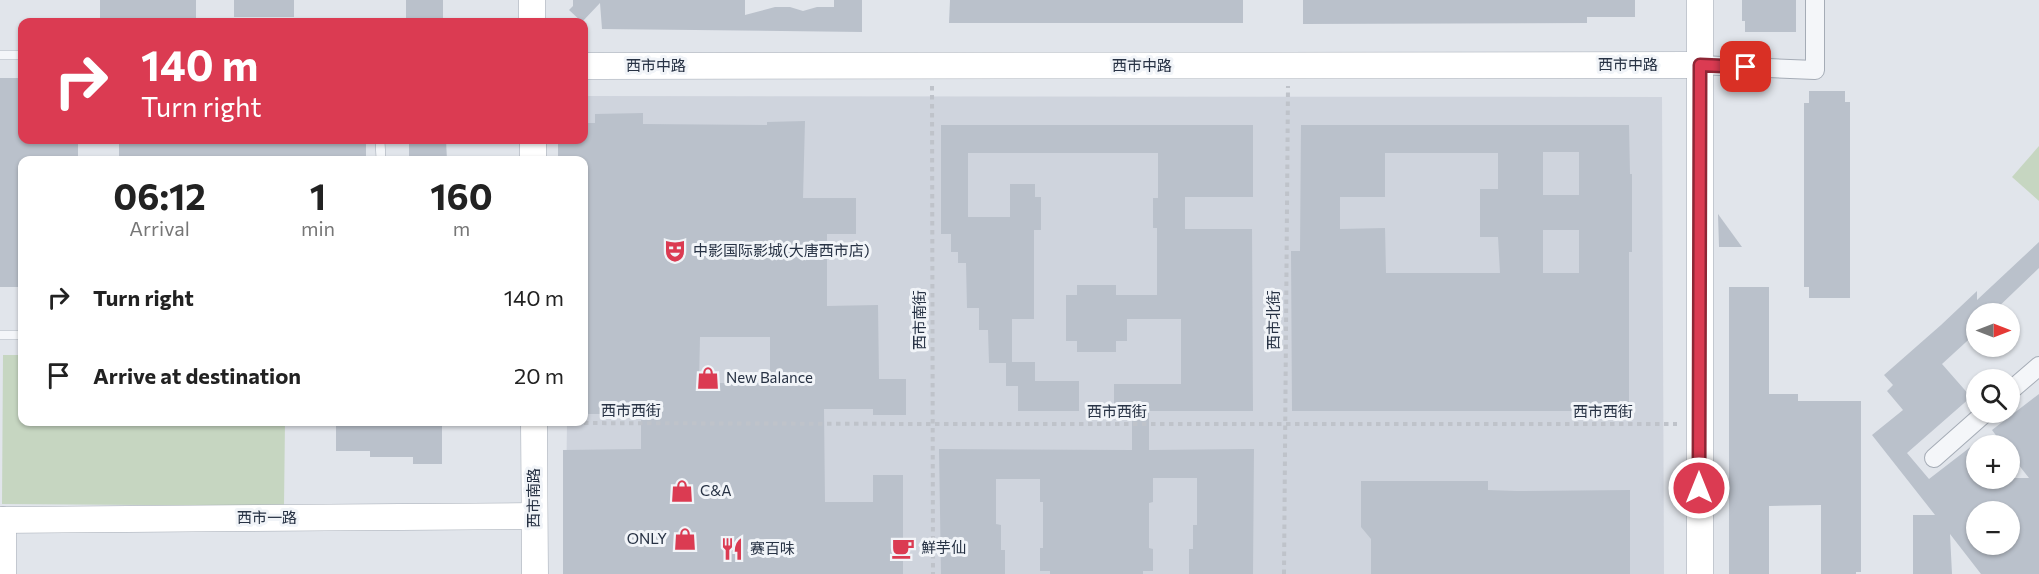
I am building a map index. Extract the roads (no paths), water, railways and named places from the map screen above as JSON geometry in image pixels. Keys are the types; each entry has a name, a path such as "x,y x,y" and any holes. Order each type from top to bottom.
{"street":[{"path":"532,0 532,18"},
{"path":"1700,0 1700,574"},
{"path":"1700,65 1815,70 1815,0"},
{"name":"西市中路","path":"588,66 1700,65"},
{"path":"2020,383 2039,366"},
{"path":"1934,458 1974,423"},
{"name":"西市南路","path":"534,426 535,574"},
{"name":"西市一路","path":"2,520 534,516"},
{"path":"2,520 3,574"}],"lane":[{"path":"0,55 18,55"},
{"path":"0,335 18,335"}],"place":[{"name":"中影国际影城(大唐西市店)","path":"675,251"},
{"name":"New Balance","path":"708,378"},
{"name":"C&A","path":"682,491"},
{"name":"ONLY","path":"685,539"},
{"name":"鮮芋仙","path":"903,548"},
{"name":"赛百味","path":"732,549"}]}
